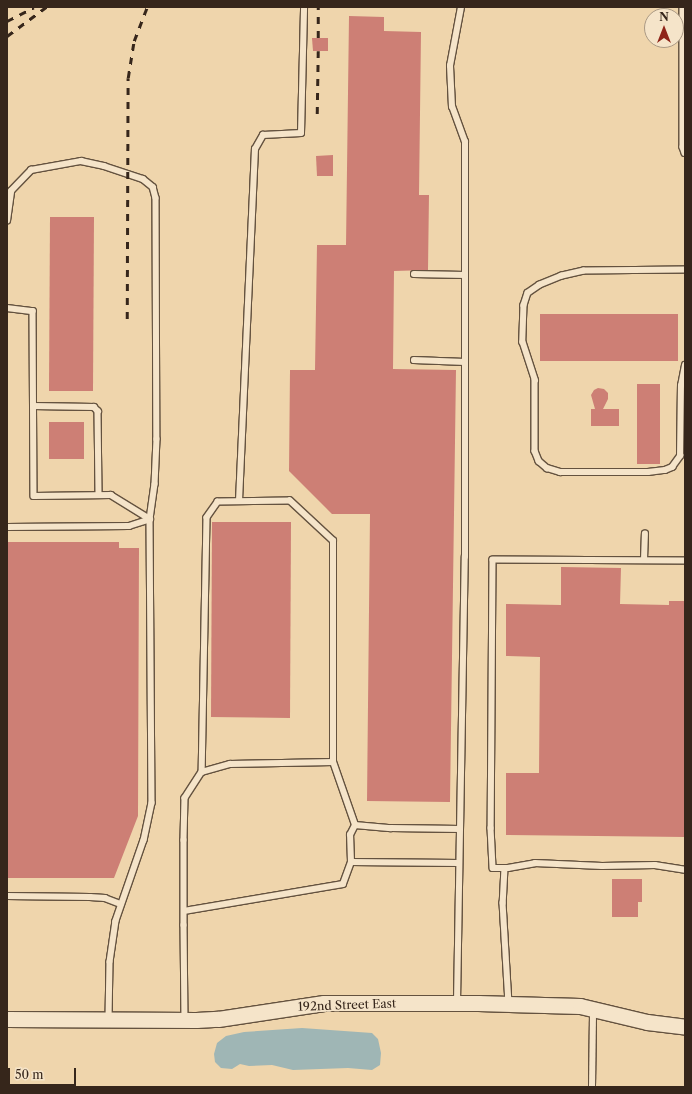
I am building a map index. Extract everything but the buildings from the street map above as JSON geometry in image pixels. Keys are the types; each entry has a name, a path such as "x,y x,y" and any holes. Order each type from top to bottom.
{"street":[{"name":"192nd Street East","path":"7,1019 218,1019 324,1003 456,1002 562,1004 593,1009 647,1022 685,1027"}],"lane":[{"path":"239,501 255,149 263,135 301,133 304,7"},
{"path":"456,1002 465,557 465,142 452,107 450,66 461,7"},
{"path":"683,7 683,147 685,153"},
{"path":"7,221 11,191 31,170 81,161 104,166 143,180 153,188 156,198 157,439 155,484 150,519 152,803 144,840 116,921 110,962 109,1020"},
{"path":"685,270 584,271 562,276 540,285 528,293 524,305 522,342 524,352 534,372 535,451 539,461 547,468 560,472 648,472 666,470 672,467 680,456 681,386 685,365"},
{"path":"414,274 465,275"},
{"path":"7,308 33,311 34,496 111,495 150,519"},
{"path":"414,360 466,362"},
{"path":"33,406 94,407 98,411 99,495"},
{"path":"184,912 344,884 351,862 350,836 355,825 333,762 333,541 290,501 218,502 207,518 202,772 185,798 184,912 185,1020"},
{"path":"7,527 129,526 150,519"},
{"path":"644,560 645,534"},
{"path":"685,561 493,560 491,828 493,868 505,868 535,863 602,866 656,865 685,870"},
{"path":"202,772 230,764 333,762"},
{"path":"355,825 390,828 460,829"},
{"path":"351,862 459,863"},
{"path":"505,868 503,903 509,1003"},
{"path":"7,896 105,898 121,904"},
{"path":"592,1087 593,1009"}],"water":[{"path":"302,1028 372,1033 378,1039 381,1053 380,1065 372,1070 348,1068 293,1070 272,1065 249,1066 240,1064 232,1069 221,1068 215,1062 214,1054 217,1043 226,1036 244,1032"}],"railway":[{"path":"7,21 34,7"},
{"path":"7,36 46,7"},
{"path":"127,319 128,78 134,41 147,7"},
{"path":"318,7 318,38"},
{"path":"317,114 318,51"}]}
